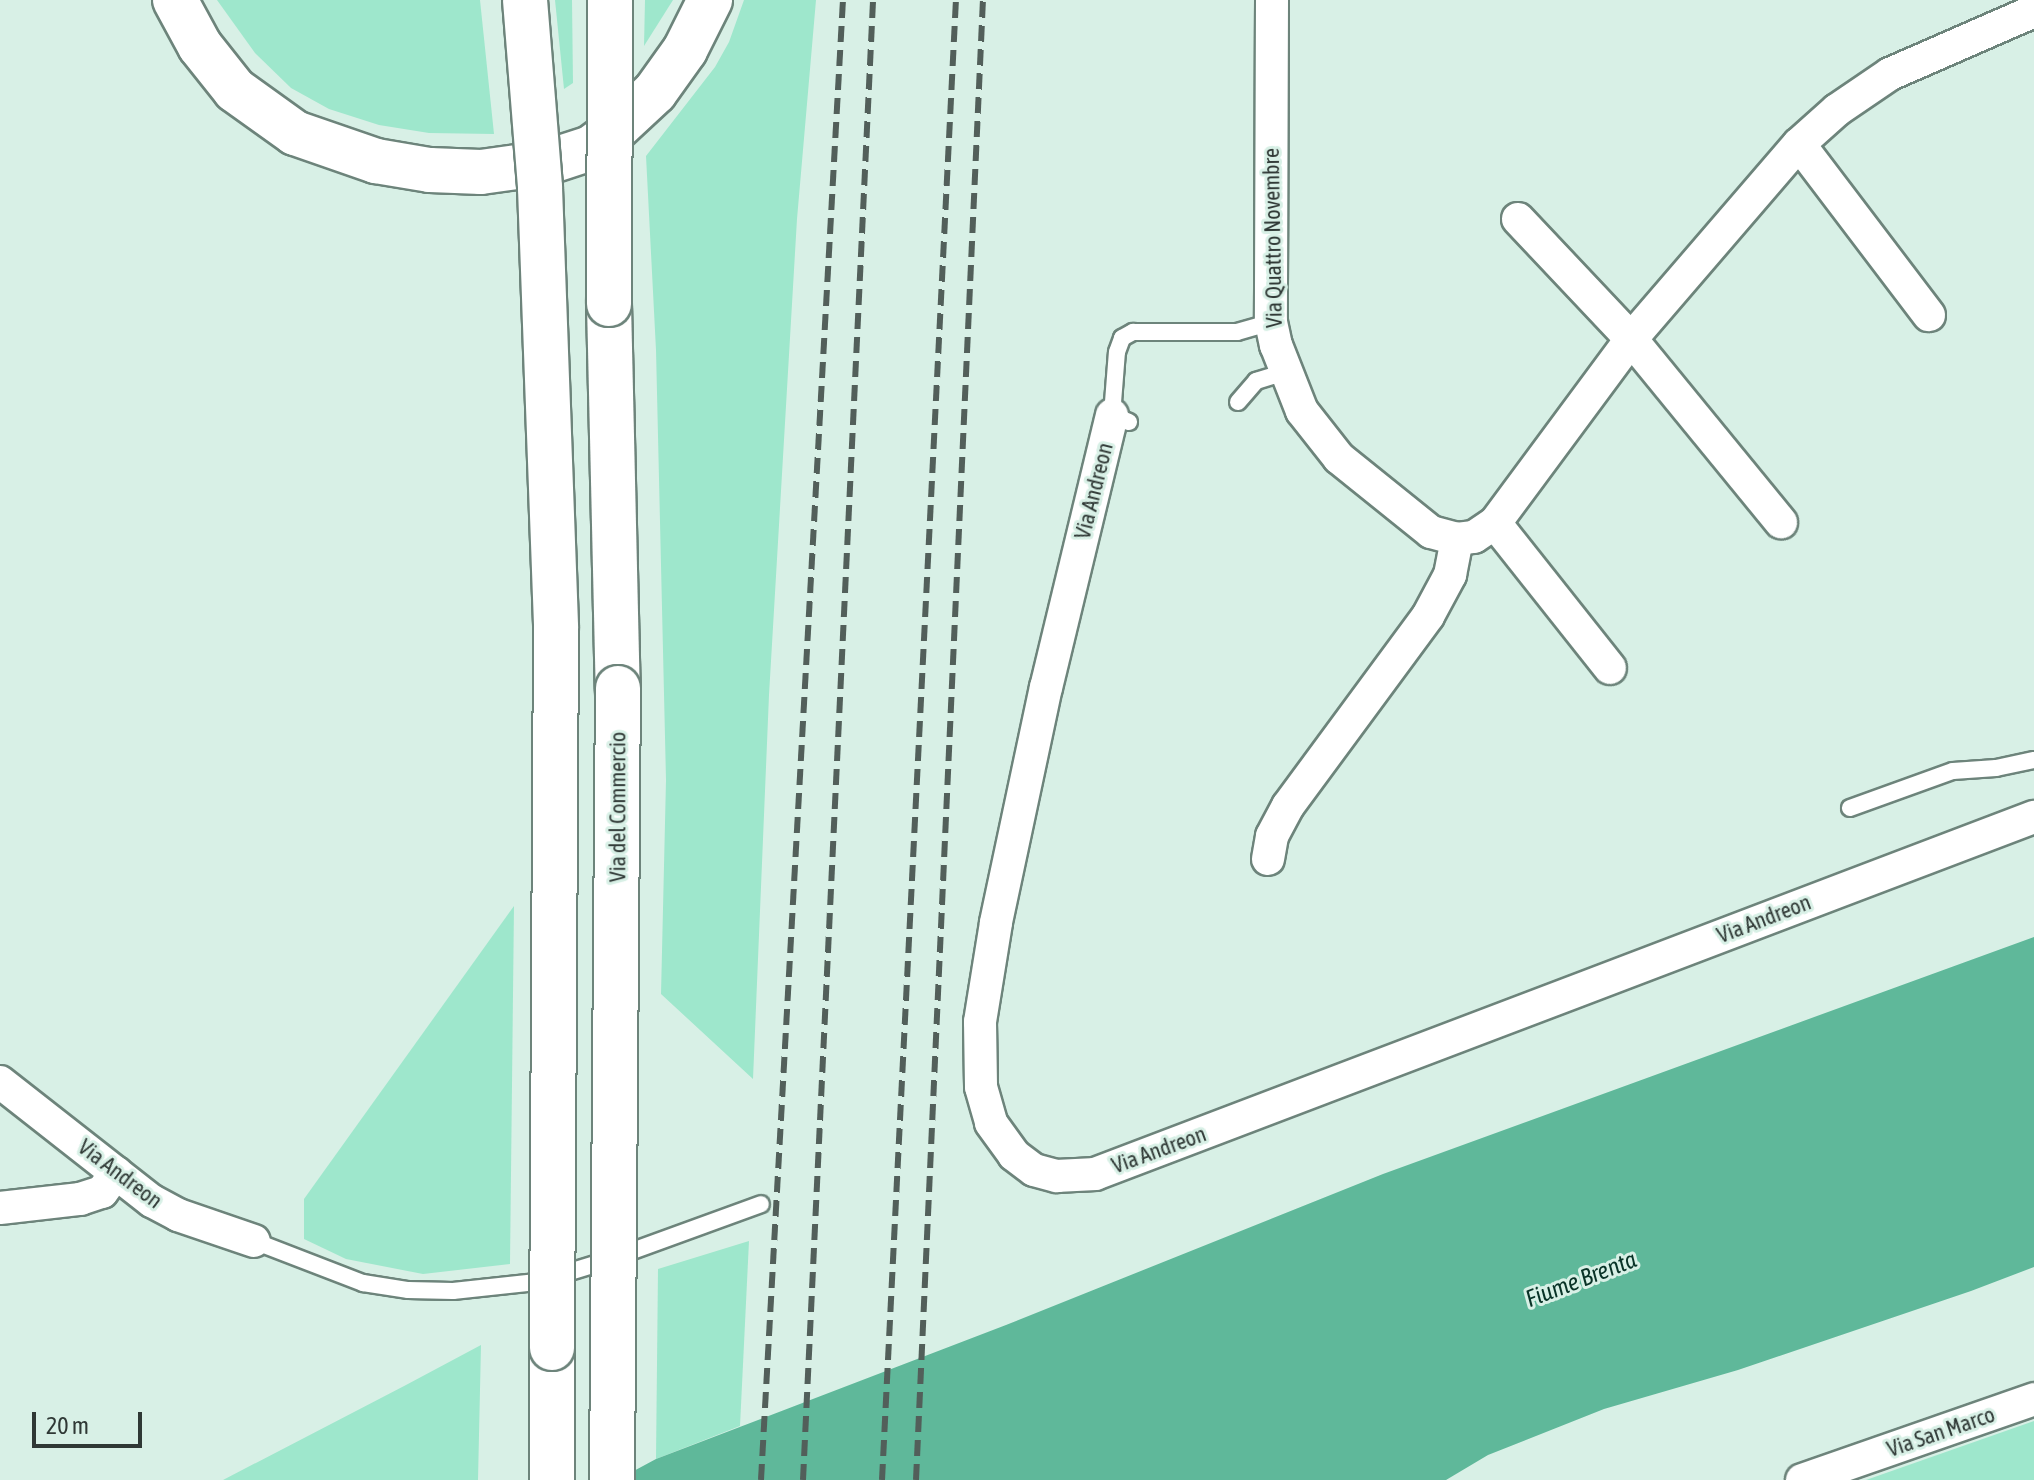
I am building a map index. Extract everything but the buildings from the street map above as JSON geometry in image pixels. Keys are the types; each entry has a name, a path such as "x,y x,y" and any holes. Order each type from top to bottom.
{"main road":[{"path":"175,0 200,46 235,90 295,133 376,161 430,170 481,172 545,163 591,148 611,133 655,92 685,50 710,0"},
{"path":"525,0 540,188 556,628 552,1480"},
{"name":"Via del Commercio","path":"610,0 609,304 618,688 612,1480"}],"street":[{"name":"Via Quattro Novembre","path":"1272,0 1271,322 1286,372 1302,411 1339,458 1431,532 1457,539"},
{"path":"1268,859 1272,836 1288,806 1428,616 1450,575 1457,539 1474,537 1495,523 1631,339 1799,144 1837,110 1890,74 2034,11"},
{"path":"1799,144 1929,315"},
{"path":"1518,219 1631,339 1781,522"},
{"name":"Via Andreon","path":"1121,418 1046,687 996,923 980,1022 979,1061 988,1115 999,1137 1034,1170 1057,1176 1095,1174 2034,817"},
{"path":"1495,523 1610,668"},
{"name":"Via Andreon","path":"0,1082 152,1201 178,1215 254,1241"},
{"path":"0,1208 80,1199 102,1192 116,1173"},
{"name":"Via San Marco","path":"1802,1480 2034,1399"}],"lane":[{"path":"1121,418 1117,352 1122,338 1133,332 1237,332 1271,322"},
{"path":"1238,402 1256,381 1286,372"},
{"path":"1850,808 1953,771 1996,768 2034,760"},
{"path":"254,1241 363,1283 408,1290 466,1290 537,1282 602,1262 761,1204"}],"shaded area":[{"path":"217,0 480,0 494,134 429,133 379,125 329,109 291,88 255,53"},
{"path":"555,0 572,0 573,83 564,89"},
{"path":"645,0 673,0 644,46"},
{"path":"744,0 816,0 797,219 769,695 753,1079 661,994 666,780 656,350 646,156 715,67 729,42"},
{"path":"514,906 510,1264 423,1274 346,1259 304,1239 304,1199"},
{"path":"749,1241 740,1426 656,1459 658,1269"},
{"path":"481,1345 478,1480 223,1480 406,1385"},
{"path":"2034,1421 2034,1480 1866,1480"}],"water":[{"name":"Fiume Brenta","path":"2034,937 2034,1267 1738,1370 1604,1409 1488,1455 1446,1480 617,1480 656,1459 1006,1325 1383,1174"}],"railway":[{"path":"761,1480 843,0"},
{"path":"803,1480 873,0"},
{"path":"882,1480 956,0"},
{"path":"916,1480 983,0"}]}
